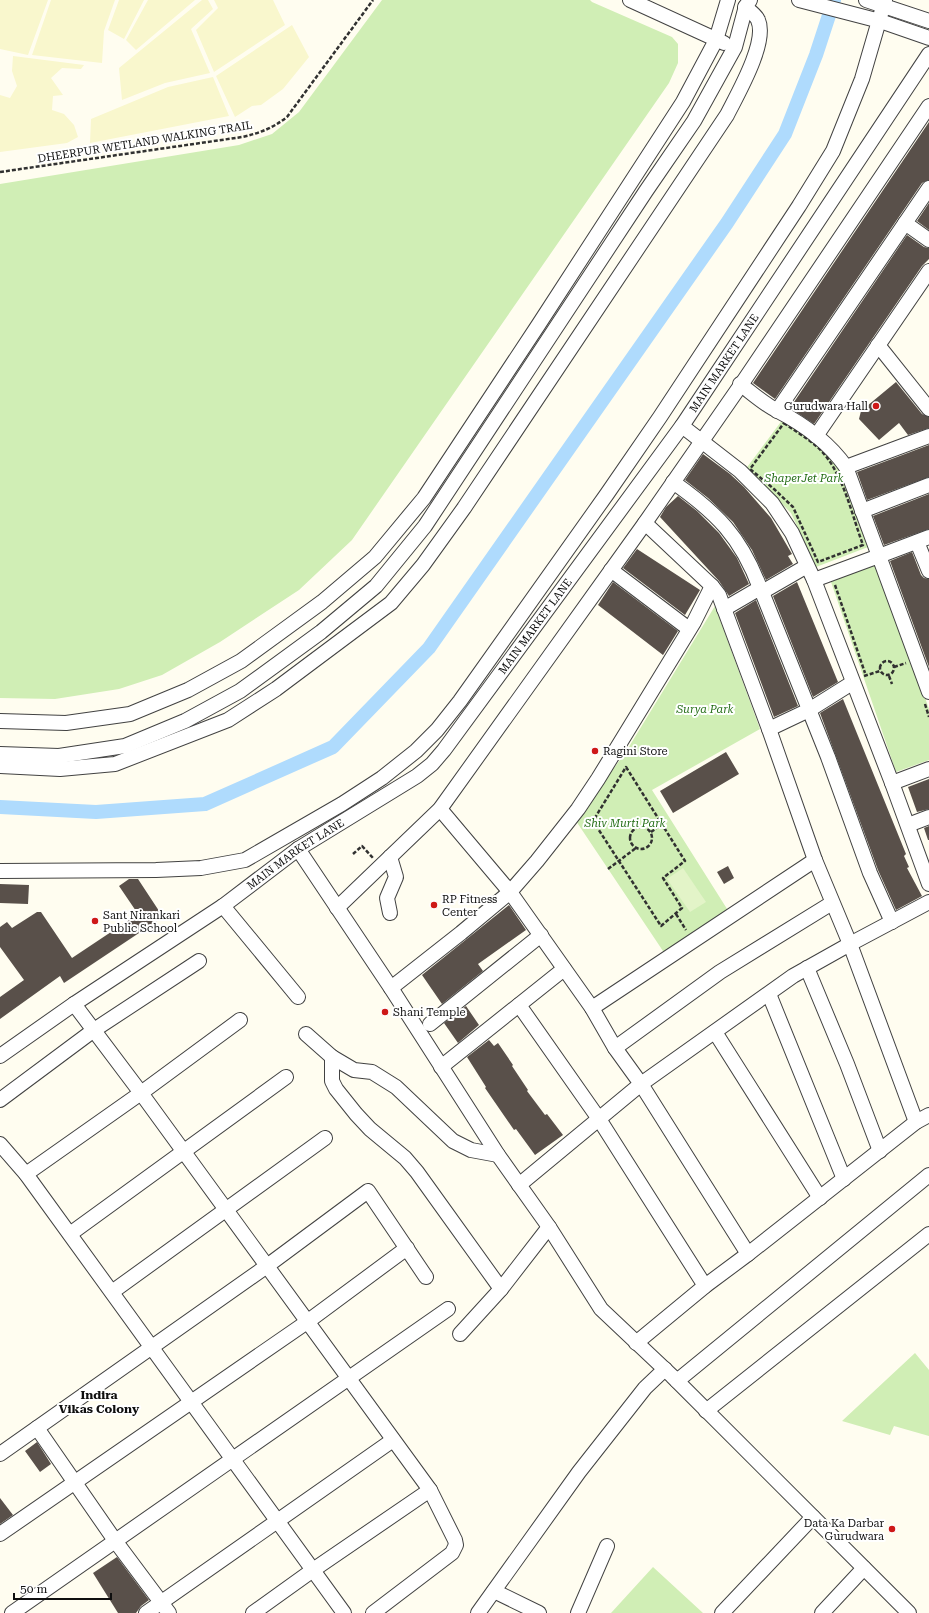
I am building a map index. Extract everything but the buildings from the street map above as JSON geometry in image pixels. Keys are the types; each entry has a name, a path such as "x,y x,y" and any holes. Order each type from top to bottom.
{"street":[{"path":"630,0 716,40 735,47"},
{"path":"0,721 66,724 130,714 188,690 241,661 322,602 376,557 424,498 683,102 716,40 728,0"},
{"path":"798,0 874,20 929,38"},
{"path":"0,871 156,870 201,868 245,860 375,782 416,751 437,730 460,701 607,494 799,206 833,151 862,79 878,2 929,21"},
{"path":"0,754 59,756 125,746 185,721 240,691 322,632 376,586 425,526 646,191 694,121 735,47 748,4"},
{"path":"0,766 60,770 114,764 228,720 276,689 391,602 423,565 464,508 727,115 756,52 760,32 759,20 748,4"},
{"name":"MAIN MARKET LANE","path":"0,1056 74,1004 222,906 298,849 417,776 432,764 682,426 929,54"},
{"path":"337,908 440,809 645,523 929,106"},
{"path":"777,411 929,188"},
{"path":"905,223 929,240"},
{"path":"816,436 929,271"},
{"path":"878,345 929,410"},
{"path":"740,384 777,411 785,414 835,449 846,467 929,692"},
{"path":"682,426 740,471 772,503 792,533 861,678 892,783 926,870 929,884"},
{"path":"846,467 929,436"},
{"path":"673,482 700,501 723,523 741,546 753,569 809,710 870,873 892,922"},
{"path":"862,511 929,485"},
{"path":"645,523 712,586 719,595 769,729 814,860 850,944 916,1122"},
{"path":"814,580 848,562 879,556 923,539 929,571"},
{"path":"724,609 807,566"},
{"path":"611,570 689,629"},
{"path":"391,988 510,892 578,810 689,629 712,586"},
{"path":"769,729 809,710 861,678"},
{"path":"892,783 929,769"},
{"path":"440,809 510,892 592,1008 615,1048 641,1084 748,1254"},
{"path":"908,825 929,817"},
{"path":"298,849 391,988 498,1155 549,1227 601,1309 665,1369 909,1613"},
{"path":"390,857 396,877 387,898 390,913"},
{"path":"592,1008 814,860"},
{"path":"519,1185 641,1084 769,994 807,968 929,902"},
{"path":"615,1048 720,972 832,903"},
{"path":"222,906 298,997"},
{"path":"430,1024 541,935"},
{"path":"0,1100 94,1030 199,961"},
{"path":"807,968 847,1064 880,1151"},
{"path":"441,1067 564,969"},
{"path":"769,994 844,1179"},
{"path":"74,1004 141,1093 430,1490 455,1540 454,1550 373,1613"},
{"path":"519,1005 599,1119 705,1286"},
{"path":"26,1174 141,1093 240,1020"},
{"path":"715,1032 820,1198"},
{"path":"306,1034 332,1056 354,1070 372,1072 396,1087 453,1141 471,1150 498,1155"},
{"path":"332,1056 332,1081 336,1089 370,1129 405,1158 417,1172 501,1289"},
{"path":"70,1234 286,1077"},
{"path":"636,1343 705,1286 916,1122 929,1114"},
{"path":"112,1292 325,1138"},
{"path":"0,1144 26,1174 344,1613"},
{"path":"677,1381 929,1175"},
{"path":"0,1454 267,1266 368,1191 426,1277"},
{"path":"460,1334 501,1289 549,1227"},
{"path":"706,1411 929,1234"},
{"path":"0,1534 307,1322 407,1248"},
{"path":"12,1613 116,1542 448,1309"},
{"path":"478,1613 579,1472 645,1388 665,1369"},
{"path":"37,1428 116,1542 165,1608"},
{"path":"146,1613 165,1608 278,1521 393,1440"},
{"path":"253,1613 430,1490"},
{"path":"722,1613 813,1517"},
{"path":"578,1613 607,1546"},
{"path":"822,1613 864,1568"},
{"path":"494,1591 539,1613"}],"path":[{"name":"DHEERPUR WETLAND WALKING TRAIL","path":"0,172 242,137 258,134 274,127 287,117 373,0"},
{"path":"784,423 811,442 827,458 835,471 863,545 848,562 818,562 793,507 750,469 784,423"},
{"path":"834,585 861,678 869,682"},
{"path":"880,671 880,665 882,663 885,661 891,662 894,667 894,671 889,676"},
{"path":"861,678 880,671"},
{"path":"880,671 889,676 892,684"},
{"path":"626,767 685,861 663,878 682,908 676,914 661,926 592,821 626,767"},
{"path":"650,832 662,824"},
{"path":"643,827 650,832 652,839 649,846 642,849 636,848 630,837 634,830 643,827"},
{"path":"353,854 362,846"},
{"path":"608,869 636,848"},
{"path":"676,914 686,931"}],"shaded area":[{"path":"0,0 48,0 28,55 0,49"},
{"path":"51,0 115,0 104,31 102,63 32,55"},
{"path":"119,0 144,0 124,39 108,30"},
{"path":"148,0 195,0 136,50 126,40"},
{"path":"202,0 208,0 213,9 191,29 210,73 165,83 122,100 119,68"},
{"path":"214,0 273,0 285,25 214,72 196,30 218,8"},
{"path":"292,25 309,57 283,89 261,105 252,106 235,117 216,76"},
{"path":"13,56 84,65 81,69 62,68 51,78 63,95 53,96 52,110 64,114 74,125 78,137 67,143 0,152 0,95 10,98 17,86 12,71"},
{"path":"213,77 229,116 90,143 91,119 168,87"}],"green space":[{"path":"382,0 590,0 672,37 678,44 678,63 669,83 352,540 299,590 220,642 162,675 119,689 55,699 0,698 0,184 239,145 272,134 299,112"},
{"name":"ShaperJet Park","path":"783,419 815,440 831,457 843,477 848,489 868,547 816,567 791,513 745,470"},
{"path":"878,563 929,709 929,760 896,772 831,582"},
{"path":"715,606 760,729 652,790 729,912 665,954 576,821 627,750"},
{"path":"683,868 706,902 690,912 667,879"},
{"path":"915,1353 929,1370 929,1436 894,1426 890,1435 842,1421"},
{"path":"653,1567 703,1613 611,1613"}],"waterway":[{"path":"0,807 96,812 205,804 333,747 429,648 727,223 785,134 816,55 834,0"}],"place":[{"name":"Gurudwara Hall","path":"876,406"},
{"name":"Ragini Store","path":"595,751"},
{"name":"RP Fitness Center","path":"434,905"},
{"name":"Sant Nirankari Public School","path":"95,921"},
{"name":"Shani Temple","path":"385,1012"},
{"name":"Data Ka Darbar Gurudwara","path":"892,1529"}],"district":[{"name":"Indira Vikas Colony","path":"99,1402"}],"park label":[{"name":"Surya Park","path":"705,709"},
{"name":"Shiv Murti Park","path":"625,823"}]}
